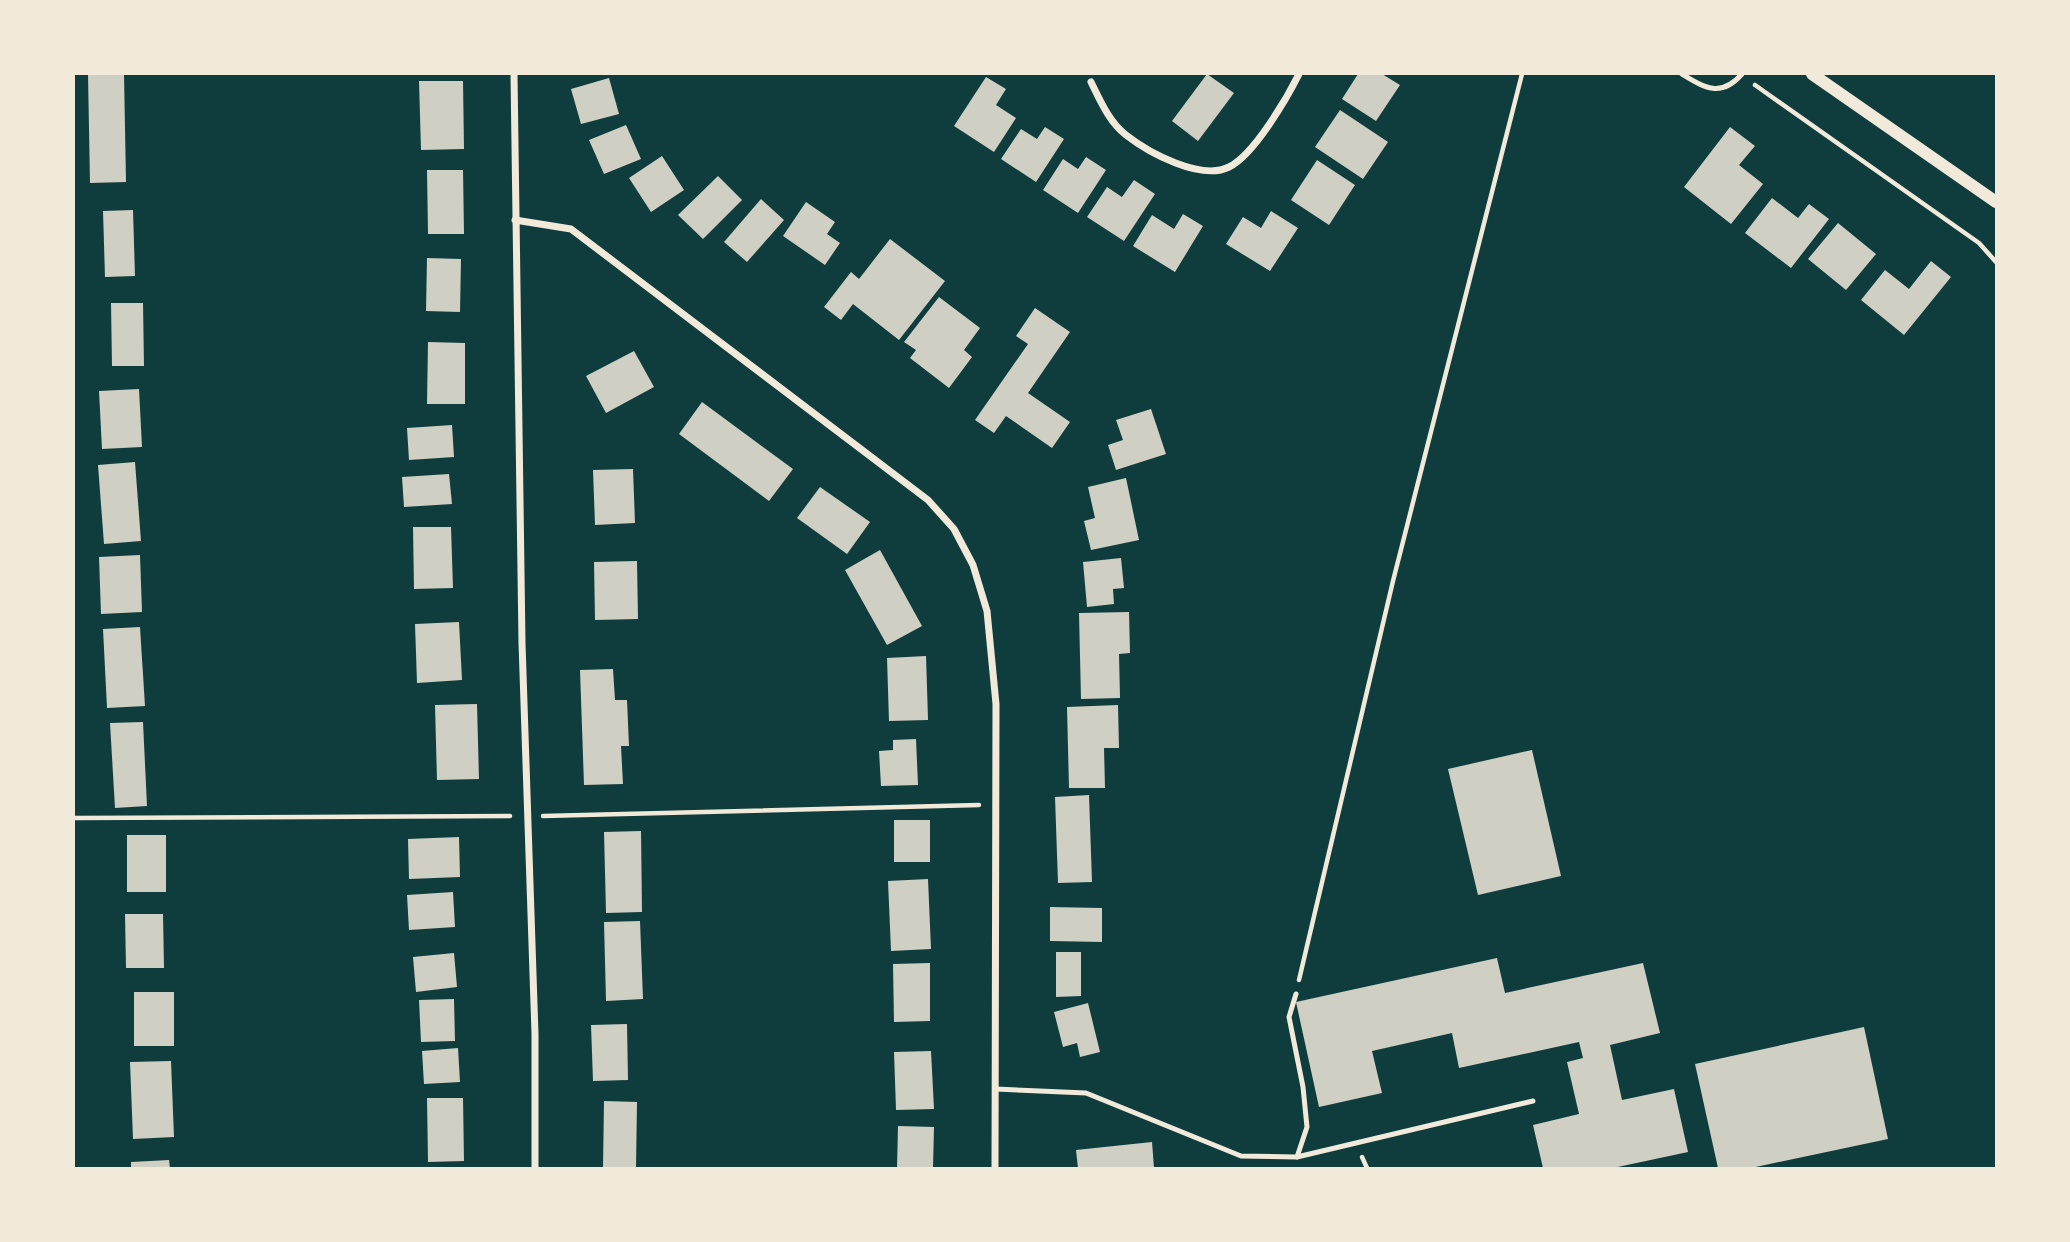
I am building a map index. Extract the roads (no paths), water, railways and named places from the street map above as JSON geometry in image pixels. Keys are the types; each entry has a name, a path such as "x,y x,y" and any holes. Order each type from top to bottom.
{"street":[{"path":"514,74 522,643 535,1034 535,1168"},
{"path":"1091,82 1103,108 1125,134 1175,163 1204,171 1229,167 1252,148 1299,74"},
{"path":"1812,74 1997,202"},
{"path":"515,220 570,229 891,470 928,500 954,529 973,565 987,611 996,704 995,1168"}],"lane":[{"path":"1682,74 1700,86 1714,90 1733,84 1741,74"},
{"path":"1296,994 1289,1017 1303,1087 1307,1126 1297,1157"},
{"path":"995,1088 1086,1093 1241,1156 1297,1157 1533,1101"}]}
